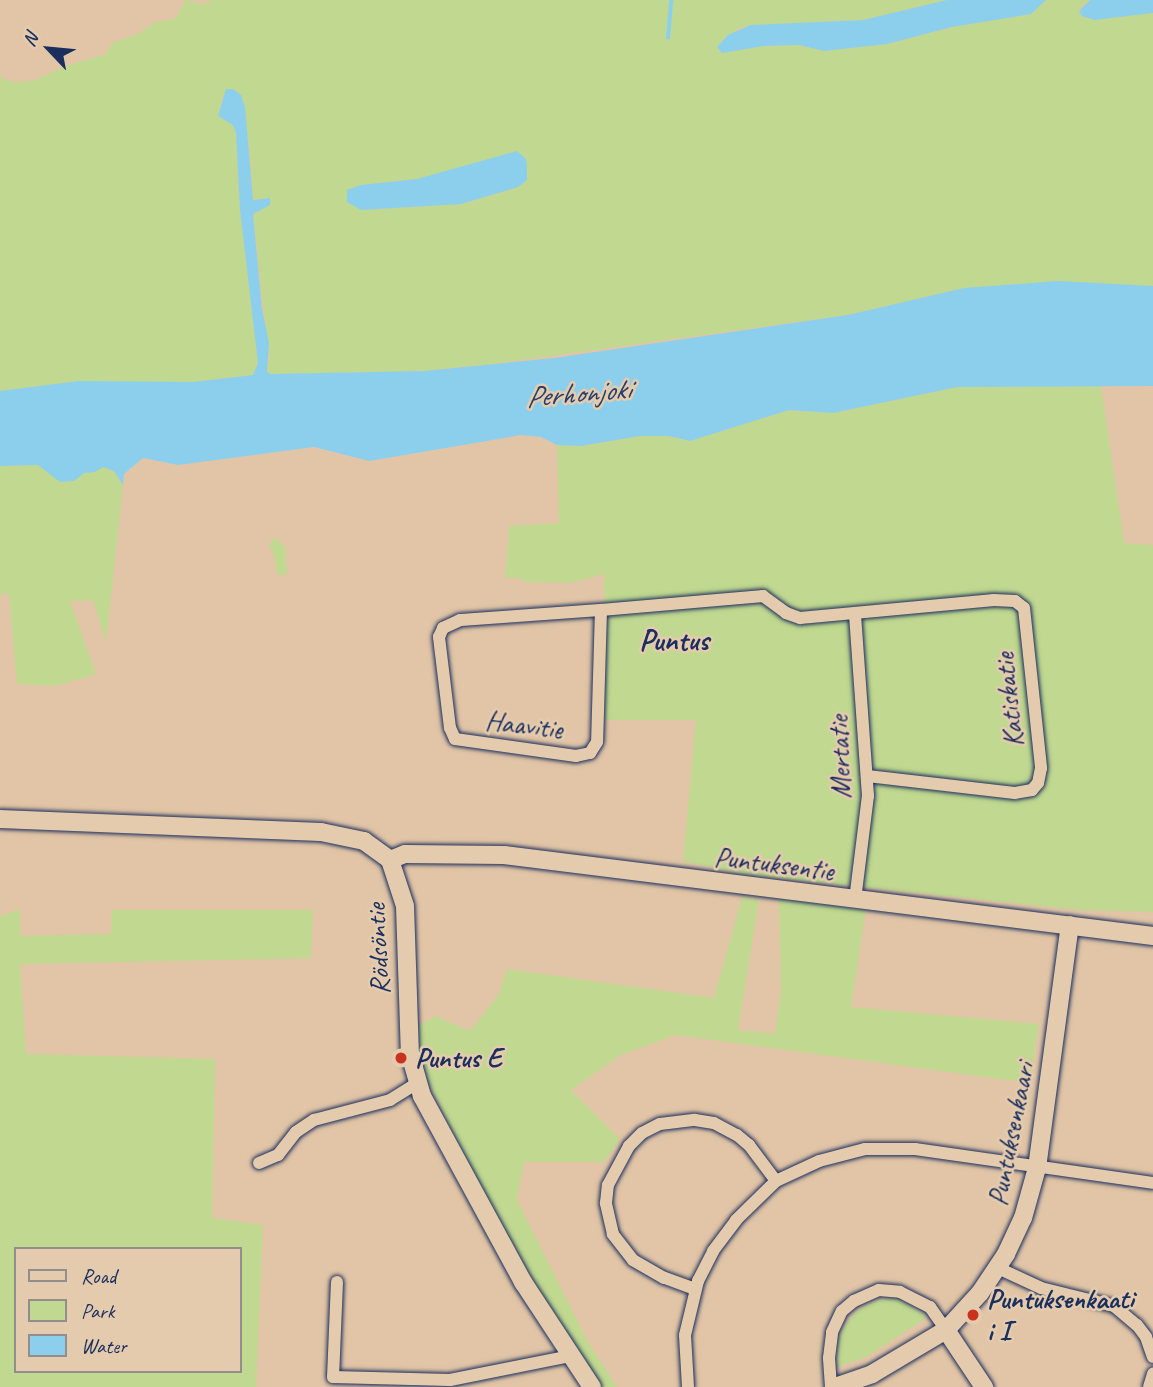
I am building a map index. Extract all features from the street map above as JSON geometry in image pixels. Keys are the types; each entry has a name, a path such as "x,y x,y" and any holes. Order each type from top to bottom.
{"street":[{"name":"Haavitie","path":"601,610 597,742 590,753 576,756 456,739 450,729 439,637 443,628 460,620 763,597 786,613 800,618 855,613"},
{"name":"Katiskatie","path":"855,613 994,600 1015,601 1024,608 1041,768 1038,783 1031,790 1015,793 867,776"},
{"name":"Mertatie","path":"855,613 868,796 855,900"},
{"path":"0,819 321,832 364,841 390,860"},
{"name":"Puntuksentie","path":"390,860 405,854 504,855 1153,936"},
{"name":"Rödsöntie","path":"390,860 405,906 410,1054 417,1083 523,1282 592,1387"},
{"name":"Puntuksenkaari","path":"833,1387 872,1374 946,1330 998,1268 1023,1218 1037,1168 1070,925"},
{"path":"259,1163 278,1155 296,1132 314,1120 390,1100 417,1083"},
{"path":"695,1289 664,1278 633,1260 613,1234 606,1203 608,1185 629,1146 642,1133 660,1124 695,1120 714,1124 737,1135 749,1145 776,1181"},
{"path":"688,1387 685,1335 695,1289 725,1233 776,1181 820,1161 865,1149 915,1149 1153,1182"},
{"path":"998,1268 1041,1288 1114,1306 1137,1325 1146,1337 1153,1357"},
{"path":"337,1282 334,1377 450,1380 570,1356"},
{"path":"833,1387 829,1358 832,1332 842,1311 854,1301 879,1290 900,1292 930,1307 984,1387"},
{"path":"1149,1387 1153,1374"}],"green space":[{"path":"185,0 204,4 212,0 947,0 863,20 751,25 737,29 722,53 764,46 799,45 824,51 887,44 1043,4 1046,0 1120,0 1083,3 1079,12 1082,16 1094,20 1153,13 1153,286 964,288 848,315 491,364 424,371 271,375 267,372 269,357 253,214 254,211 262,209 264,198 253,200 249,143 241,95 223,95 218,116 233,125 236,132 240,210 258,363 253,375 193,382 0,391 0,77 12,82 33,81 63,67 106,54 112,43 140,33 153,23 176,18","holes":["517,152 499,193 461,204 361,210 361,185 417,179"]},
{"path":"1101,386 1124,543 1153,545 1153,912 1079,910 748,875 683,861 696,720 599,720 605,670 604,574 571,583 524,582 519,578 505,578 509,526 559,523 557,445 581,446 640,436 669,436 690,441 789,410 833,413 957,387"},
{"path":"38,465 84,473 95,472 103,467 114,471 123,485 106,642 93,600 70,601 96,674 56,686 17,684 9,594 0,594 0,466"},
{"path":"275,537 285,547 287,573 282,576 276,572 274,555 269,546"},
{"path":"742,897 759,900 738,1030 775,1034 781,990 779,898 866,909 851,1007 1039,1024 1030,1083 675,1035 621,1055 571,1090 620,1139 604,1162 524,1162 517,1200 588,1342 617,1387 598,1387 536,1292 491,1212 420,1065 419,1025 436,1016 470,1031 499,994 507,969 714,998"},
{"path":"20,909 21,936 111,934 112,910 313,910 311,958 20,964 26,1054 215,1059 212,1218 263,1225 256,1387 0,1387 0,916"},
{"path":"897,1298 928,1317 864,1358 836,1367 840,1334 850,1318 861,1308 880,1299"}],"water":[{"path":"947,0 1046,0 1031,14 952,27 887,44 824,51 799,45 764,46 722,53 717,47 728,35 751,25 863,20"},
{"path":"1090,0 1153,0 1153,13 1094,20 1082,16 1079,11"},
{"name":"Perhonjoki","path":"226,89 233,89 241,95 245,107 253,200 270,198 270,205 253,214 262,309 269,343 267,372 271,374 424,371 554,358 848,315 964,288 1058,281 1153,286 1153,386 957,387 833,413 789,410 690,441 669,436 640,436 581,446 557,445 541,437 521,435 369,461 314,447 178,465 143,458 124,474 123,485 114,471 103,467 95,472 84,473 74,481 60,482 38,465 0,466 0,391 79,381 193,382 253,375 258,363 240,210 236,133 233,125 218,116"},
{"path":"517,151 526,159 527,169 527,180 518,187 461,204 361,210 347,202 347,190 361,185 417,179"}],"waterway":[{"path":"668,38 671,0"}],"place":[{"name":"Puntus E","path":"401,1058"},
{"name":"Puntuksenkaati i I","path":"973,1315"}],"district":[{"name":"Puntus","path":"674,640"}]}
